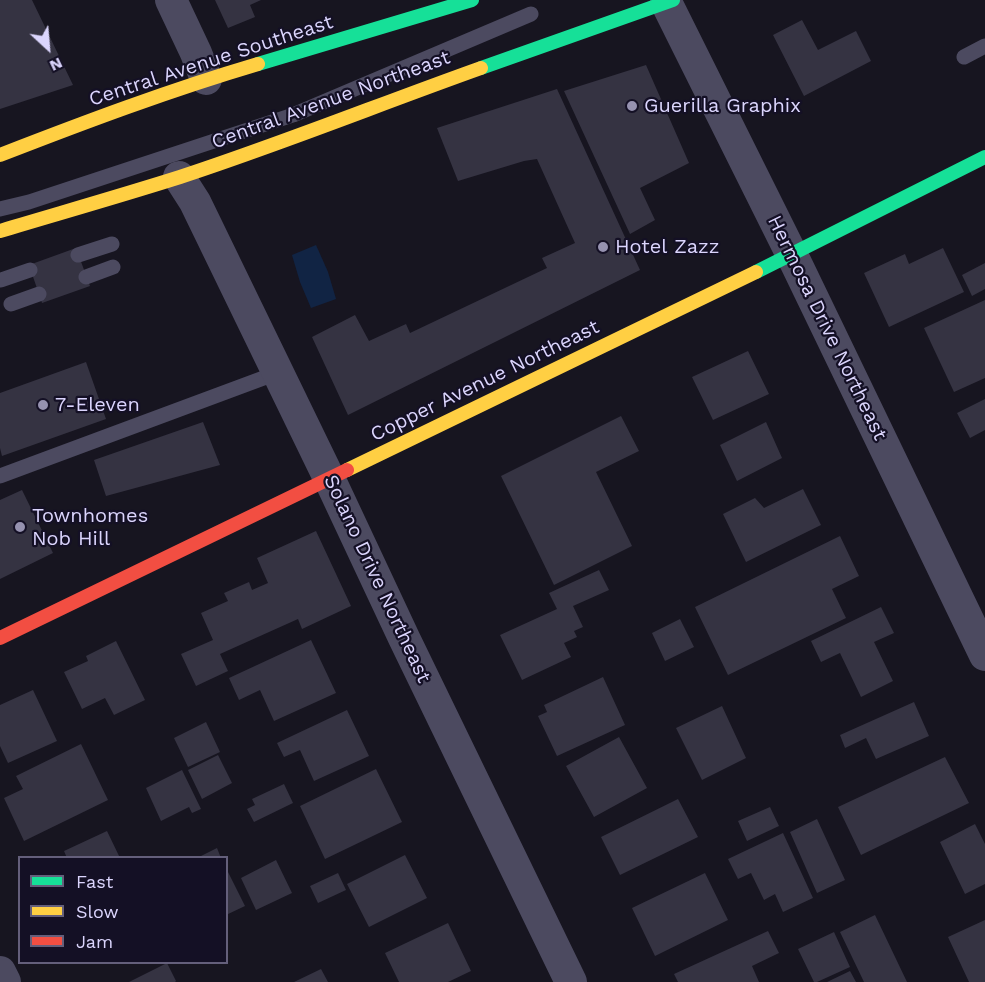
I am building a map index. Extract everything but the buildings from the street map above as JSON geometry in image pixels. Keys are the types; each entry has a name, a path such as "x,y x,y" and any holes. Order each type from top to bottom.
{"main road":[{"name":"Central Avenue Southeast","path":"0,155 206,79 450,3 472,0"},
{"name":"Central Avenue Northeast","path":"0,231 178,177 292,138 402,96 670,1"},
{"name":"Copper Avenue Northeast","path":"0,638 792,255 985,157"}],"street":[{"path":"171,0 206,79"},
{"name":"Hermosa Drive Northeast","path":"670,1 985,655"},
{"name":"Solano Drive Northeast","path":"178,177 195,202 571,982"},
{"path":"0,972 5,982"}],"lane":[{"name":"Central Avenue Northeast","path":"0,209 29,202 287,117 531,14"},
{"path":"964,57 985,46"},
{"path":"78,255 112,244"},
{"path":"86,277 113,267"},
{"path":"1,280 30,270"},
{"path":"11,304 39,294"},
{"path":"0,476 277,373"}],"water":[{"path":"316,245 328,272 336,299 311,308 292,255"}],"traffic: fast":[{"path":"258,64 472,0"},
{"path":"481,68 673,0"},
{"path":"756,272 985,157"}],"traffic: slow":[{"path":"0,155 128,107 258,64"},
{"path":"0,231 218,164 481,68"},
{"path":"347,470 756,272"}],"traffic: jam":[{"path":"0,638 347,470"}],"place":[{"name":"Guerilla Graphix","path":"632,106"},
{"name":"Hotel Zazz","path":"603,247"},
{"name":"7-Eleven","path":"43,405"},
{"name":"Townhomes Nob Hill","path":"20,527"}]}
